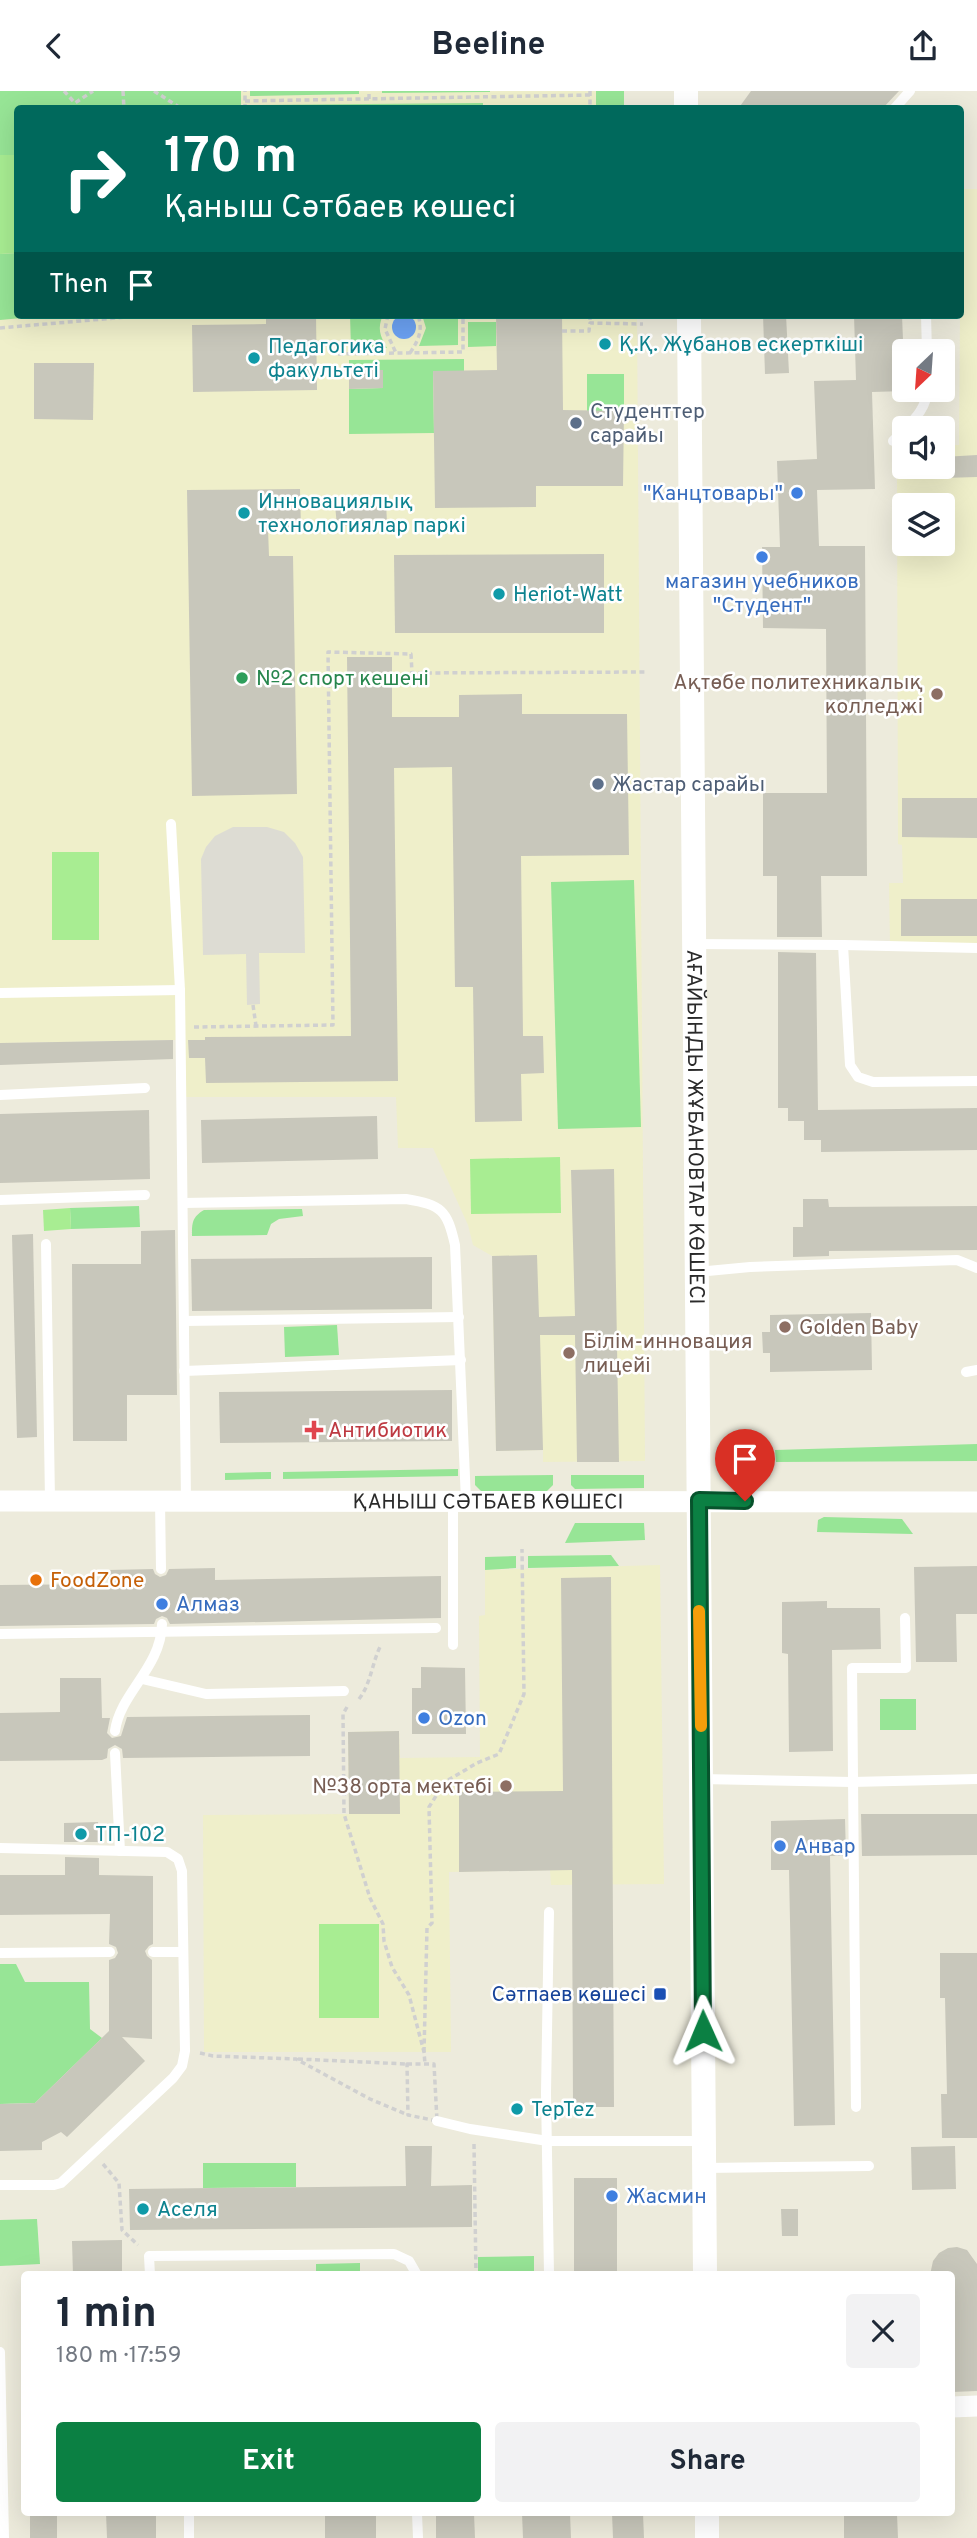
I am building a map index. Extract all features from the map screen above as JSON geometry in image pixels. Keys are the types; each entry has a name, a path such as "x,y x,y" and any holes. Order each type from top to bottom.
{"street":[{"name":"АҒАЙЫНДЫ ЖҰБАНОВТАР КӨШЕСІ","path":"689,319 705,2271"},
{"name":"ҚАНЫШ СӘТБАЕВ КӨШЕСІ","path":"0,1501 977,1502"},
{"path":"955,2407 977,2406"},
{"path":"707,2516 707,2538"}],"lane":[{"path":"897,105 910,91"},
{"path":"926,319 927,339"},
{"path":"171,824 181,1027 186,1501"},
{"path":"694,944 977,948"},
{"path":"843,945 850,1065 858,1077 873,1081 977,1081"},
{"path":"0,993 180,990"},
{"path":"0,1095 145,1088"},
{"path":"0,1200 145,1195"},
{"path":"183,1203 406,1199 433,1203 449,1219 455,1245 461,1360 460,1501 453,1644"},
{"path":"46,1244 50,1501"},
{"path":"697,1272 957,1259 977,1268"},
{"path":"184,1321 459,1317"},
{"path":"184,1371 461,1360"},
{"path":"160,1501 161,1569"},
{"path":"856,2107 852,1668 906,1668 905,1618"},
{"path":"0,1634 162,1628 436,1628"},
{"path":"115,1731 117,1718 152,1664 162,1628"},
{"path":"142,1679 206,1694 344,1691"},
{"path":"115,1753 120,1851"},
{"path":"701,1779 852,1782 977,1779"},
{"path":"0,1848 167,1852 178,1859 182,1871 185,2051 182,2066 173,2078 61,2183 0,2185"},
{"path":"549,1912 549,2271"},
{"path":"0,1953 110,1952"},
{"path":"153,1952 183,1952"},
{"path":"437,2121 474,2130 548,2141 704,2141"},
{"path":"704,2168 869,2167"},
{"path":"149,2271 149,2256 394,2254 409,2261 415,2271"},
{"path":"0,2352 4,2538"},
{"path":"189,2516 189,2538"},
{"path":"418,2516 418,2538"}],"path":[{"path":"64,91 75,103 93,91"},
{"path":"154,91 176,105"},
{"path":"245,91 245,105"},
{"path":"369,91 369,99"},
{"path":"245,101 590,93"},
{"path":"0,328 97,319"},
{"path":"387,319 385,329 396,353"},
{"path":"410,353 419,339 419,319"},
{"path":"338,354 463,352 463,319"},
{"path":"562,331 589,331 590,319"},
{"path":"590,323 643,324"},
{"path":"181,1027 333,1025 328,652 411,653 412,673 646,672"},
{"path":"253,1005 256,1026"},
{"path":"425,2064 427,1929 432,1923 429,1807 445,1782 477,1763 499,1754 524,1694 522,1549"},
{"path":"357,1701 365,1692 374,1658 383,1640"},
{"path":"348,1706 342,1714 344,1814 370,1898 383,1924 384,1941 392,1967 409,1995 424,2052"},
{"path":"185,2051 213,2056 296,2059 407,2064 434,2064 437,2121 408,2115 370,2099 296,2059"},
{"path":"407,2064 408,2115"},
{"path":"474,2130 476,2271"},
{"path":"93,2153 119,2183 122,2230 149,2256"}],"shaded area":[{"path":"0,91 624,91 624,105 14,105 14,319 637,319 645,1461 543,1462 543,1450 496,1451 492,1256 473,1245 468,1225 433,1148 398,1148 396,1097 178,1097 178,1040 0,1043"},
{"name":"Ақтөбе политехникалық колледжі","path":"964,189 977,189 977,943 890,944 889,883 903,883 902,845 898,844 897,556 955,556 955,493 897,493 897,479 955,479 955,445 959,445 960,319 964,319"},
{"path":"233,827 267,827 284,832 295,843 303,857 305,953 259,953 260,1004 247,1005 246,954 203,955 201,859 215,836"},
{"name":"№38 орта мектебі","path":"660,1565 664,1884 551,1885 550,1870 449,1872 451,2052 204,2052 203,1815 349,1814 348,1732 399,1731 400,1758 480,1757 479,1616 485,1615 485,1570"}],"green space":[{"path":"0,91 241,91 241,105 14,105 14,155 0,155"},
{"path":"250,91 359,91 359,94 250,96"},
{"path":"490,91 490,92 382,93"},
{"path":"596,91 624,91 624,105 596,105"},
{"path":"483,103 483,105 248,105"},
{"path":"0,155 14,155 14,253 0,254"},
{"path":"14,253 14,319 0,320 0,254"},
{"path":"350,319 382,319 380,332 387,348 351,348"},
{"path":"423,319 458,319 458,345 419,346 426,328"},
{"path":"468,322 496,322 496,346 468,347"},
{"path":"464,359 464,371 433,371 434,433 349,434 349,389 383,388 383,370 349,370 349,360"},
{"path":"587,374 624,374 624,411 587,411"},
{"path":"52,852 99,852 99,940 52,940"},
{"path":"634,880 641,1127 558,1129 551,882"},
{"path":"560,1157 561,1213 471,1214 470,1159"},
{"path":"139,1206 140,1227 71,1229 70,1208"},
{"path":"70,1208 71,1229 44,1231 43,1210"},
{"path":"302,1209 303,1216 279,1219 271,1224 267,1235 192,1236 194,1221 204,1210"},
{"path":"337,1325 339,1355 285,1357 284,1327"},
{"path":"977,1444 977,1461 776,1462 775,1450"},
{"path":"458,1469 458,1476 283,1479 283,1472"},
{"path":"271,1472 271,1479 225,1480 225,1473"},
{"path":"553,1475 553,1485 547,1491 481,1491 475,1485 475,1476"},
{"path":"571,1475 644,1475 644,1488 575,1489 571,1485"},
{"path":"824,1517 902,1519 913,1534 817,1532 818,1520"},
{"path":"575,1523 644,1523 645,1540 565,1543"},
{"path":"611,1555 619,1566 528,1568 528,1556"},
{"path":"516,1556 516,1568 485,1570 485,1557"},
{"path":"880,1699 916,1699 916,1730 880,1730"},
{"path":"319,1924 379,1924 379,2018 319,2018"},
{"path":"0,1964 16,1964 25,1982 89,1982 90,2029 102,2038 35,2103 0,2104"},
{"path":"203,2163 296,2163 296,2187 203,2188"},
{"path":"37,2219 40,2264 0,2266 0,2220"},
{"path":"534,2256 534,2271 478,2271 478,2257"},
{"path":"360,2263 360,2271 316,2271 316,2264"}],"water":[{"path":"396,319 412,319 415,322 415,332 409,338 399,338 393,332 393,322"}],"building":[{"path":"751,91 899,91 886,105 741,105"},
{"name":"Педагогика факультеті","path":"266,319 316,319 317,390 193,392 192,325 266,324"},
{"path":"496,319 562,319 563,410 624,411 623,486 536,486 536,507 435,508 433,371 497,370"},
{"path":"763,319 786,319 789,373 765,374"},
{"path":"854,319 902,319 903,339 892,339 892,391 872,392 875,489 817,490 819,546 865,546 867,876 821,876 822,937 777,937 777,876 763,876 763,793 827,793 826,629 763,628 762,547 780,547 777,461 817,459 814,381 856,380"},
{"path":"34,363 94,363 93,420 34,419"},
{"path":"349,370 383,370 383,388 349,389"},
{"path":"977,455 977,477 955,478 955,456"},
{"name":"№2 спорт кешені","path":"300,489 301,528 268,529 269,556 293,556 297,794 192,796 187,490"},
{"path":"386,502 387,523 337,526 335,505"},
{"name":"Heriot-Watt","path":"604,554 604,633 395,633 394,555"},
{"path":"347,657 392,657 392,717 459,717 459,695 522,694 522,714 627,714 629,855 521,856 523,1036 543,1036 544,1073 521,1074 522,1121 475,1122 473,987 455,987 452,767 394,768 398,1081 206,1083 205,1058 189,1058 188,1040 205,1040 205,1037 351,1036"},
{"path":"902,798 977,798 977,838 902,837"},
{"path":"901,899 977,899 977,936 901,936"},
{"path":"778,952 816,953 818,1110 977,1108 977,1150 821,1152 821,1140 804,1140 804,1121 788,1121 788,1108 778,1108"},
{"path":"173,1040 173,1059 0,1065 0,1043"},
{"path":"149,1110 150,1179 0,1183 0,1114"},
{"path":"377,1116 378,1159 202,1163 201,1120"},
{"path":"614,1169 619,1462 577,1462 575,1335 540,1335 543,1450 496,1451 492,1256 537,1255 539,1317 575,1316 571,1170"},
{"path":"803,1199 828,1199 829,1207 977,1206 977,1250 829,1251 829,1256 793,1257 793,1227 803,1227"},
{"path":"175,1230 177,1395 127,1395 127,1441 73,1441 72,1264 141,1264 141,1231"},
{"path":"33,1234 37,1437 17,1438 12,1235"},
{"path":"432,1257 432,1309 192,1311 191,1259"},
{"path":"871,1313 872,1370 770,1372 770,1353 763,1353 762,1332 770,1332 770,1315"},
{"path":"452,1390 452,1441 220,1443 219,1392"},
{"path":"977,1566 977,1614 956,1614 957,1662 916,1662 914,1567"},
{"path":"215,1568 215,1580 441,1576 441,1618 170,1624 167,1618 162,1616 156,1619 154,1624 0,1626 0,1585 108,1584 108,1570 153,1569 160,1577 166,1575 169,1569"},
{"path":"611,1577 614,2107 573,2107 572,1870 459,1872 459,1792 563,1791 561,1578"},
{"path":"827,1601 827,1608 880,1608 881,1649 832,1650 833,1751 789,1752 788,1654 782,1653 782,1602"},
{"path":"421,1667 465,1668 466,1734 412,1734 412,1688 421,1688"},
{"path":"60,1678 101,1678 102,1718 110,1718 107,1733 112,1738 121,1736 127,1717 310,1715 310,1756 123,1758 122,1749 115,1745 108,1749 107,1758 102,1760 0,1761 0,1713 60,1712"},
{"path":"399,1731 400,1814 349,1814 348,1732"},
{"path":"861,1814 977,1814 977,1855 862,1856"},
{"path":"845,1819 846,1856 830,1856 835,2125 794,2126 789,1870 771,1870 771,1821"},
{"name":"ТП-102","path":"98,1822 99,1842 64,1842 64,1823"},
{"path":"65,1857 99,1858 99,1875 153,1876 153,1944 145,1951 152,1960 152,2039 122,2037 145,2061 67,2137 61,2132 42,2142 42,2150 0,2151 0,2104 35,2103 109,2031 109,1960 115,1958 118,1953 116,1947 109,1944 110,1914 0,1915 0,1875 65,1875"},
{"path":"940,1953 977,1953 977,2138 942,2138 941,2094 947,2094 945,1998 940,1998"},
{"path":"405,2146 432,2146 431,2186 472,2185 472,2227 130,2230 129,2189 406,2186"},
{"path":"955,2146 956,2189 912,2190 911,2147"},
{"path":"574,2178 617,2178 617,2271 574,2271"},
{"path":"781,2209 798,2209 798,2236 782,2236"},
{"path":"122,2240 122,2271 73,2271 72,2241"},
{"path":"948,2248 967,2250 977,2264 977,2391 955,2392 955,2271 931,2271 933,2261 939,2253"},
{"path":"30,2516 57,2516 57,2538 30,2538"},
{"path":"106,2516 156,2516 156,2538 107,2538"},
{"path":"325,2516 376,2516 376,2538 325,2538"},
{"path":"436,2516 474,2516 475,2538 436,2538"},
{"path":"522,2516 570,2516 571,2538 523,2538"},
{"path":"612,2516 643,2516 644,2538 613,2538"},
{"path":"844,2516 897,2516 898,2538 844,2538"}],"slow traffic":[{"path":"699,1611 701,1726"}],"place":[{"name":"Қ.Қ. Жұбанов ескерткіші","path":"605,344"},
{"name":"Педагогика факультеті","path":"254,358"},
{"name":"Студенттер сарайы","path":"576,423"},
{"name":"\"Канцтовары\"","path":"797,493"},
{"name":"Инновациялық технологиялар паркі","path":"244,513"},
{"name":"магазин учебников \"Студент\"","path":"762,557"},
{"name":"Heriot-Watt","path":"499,594"},
{"name":"№2 спорт кешені","path":"242,678"},
{"name":"Ақтөбе политехникалық колледжі","path":"937,694"},
{"name":"Жастар сарайы","path":"598,784"},
{"name":"Golden Baby","path":"785,1327"},
{"name":"Білім-инновация лицейі","path":"569,1353"},
{"name":"Антибиотик","path":"314,1430"},
{"name":"FoodZone","path":"36,1580"},
{"name":"Алмаз","path":"162,1604"},
{"name":"Ozon","path":"424,1718"},
{"name":"№38 орта мектебі","path":"506,1786"},
{"name":"ТП-102","path":"81,1834"},
{"name":"Анвар","path":"780,1846"},
{"name":"Сәтпаев көшесі","path":"660,1994"},
{"name":"TepTez","path":"517,2109"},
{"name":"Жасмин","path":"612,2196"},
{"name":"Аселя","path":"143,2209"}],"route":[{"path":"703,2031 699,1500 745,1501"}]}
